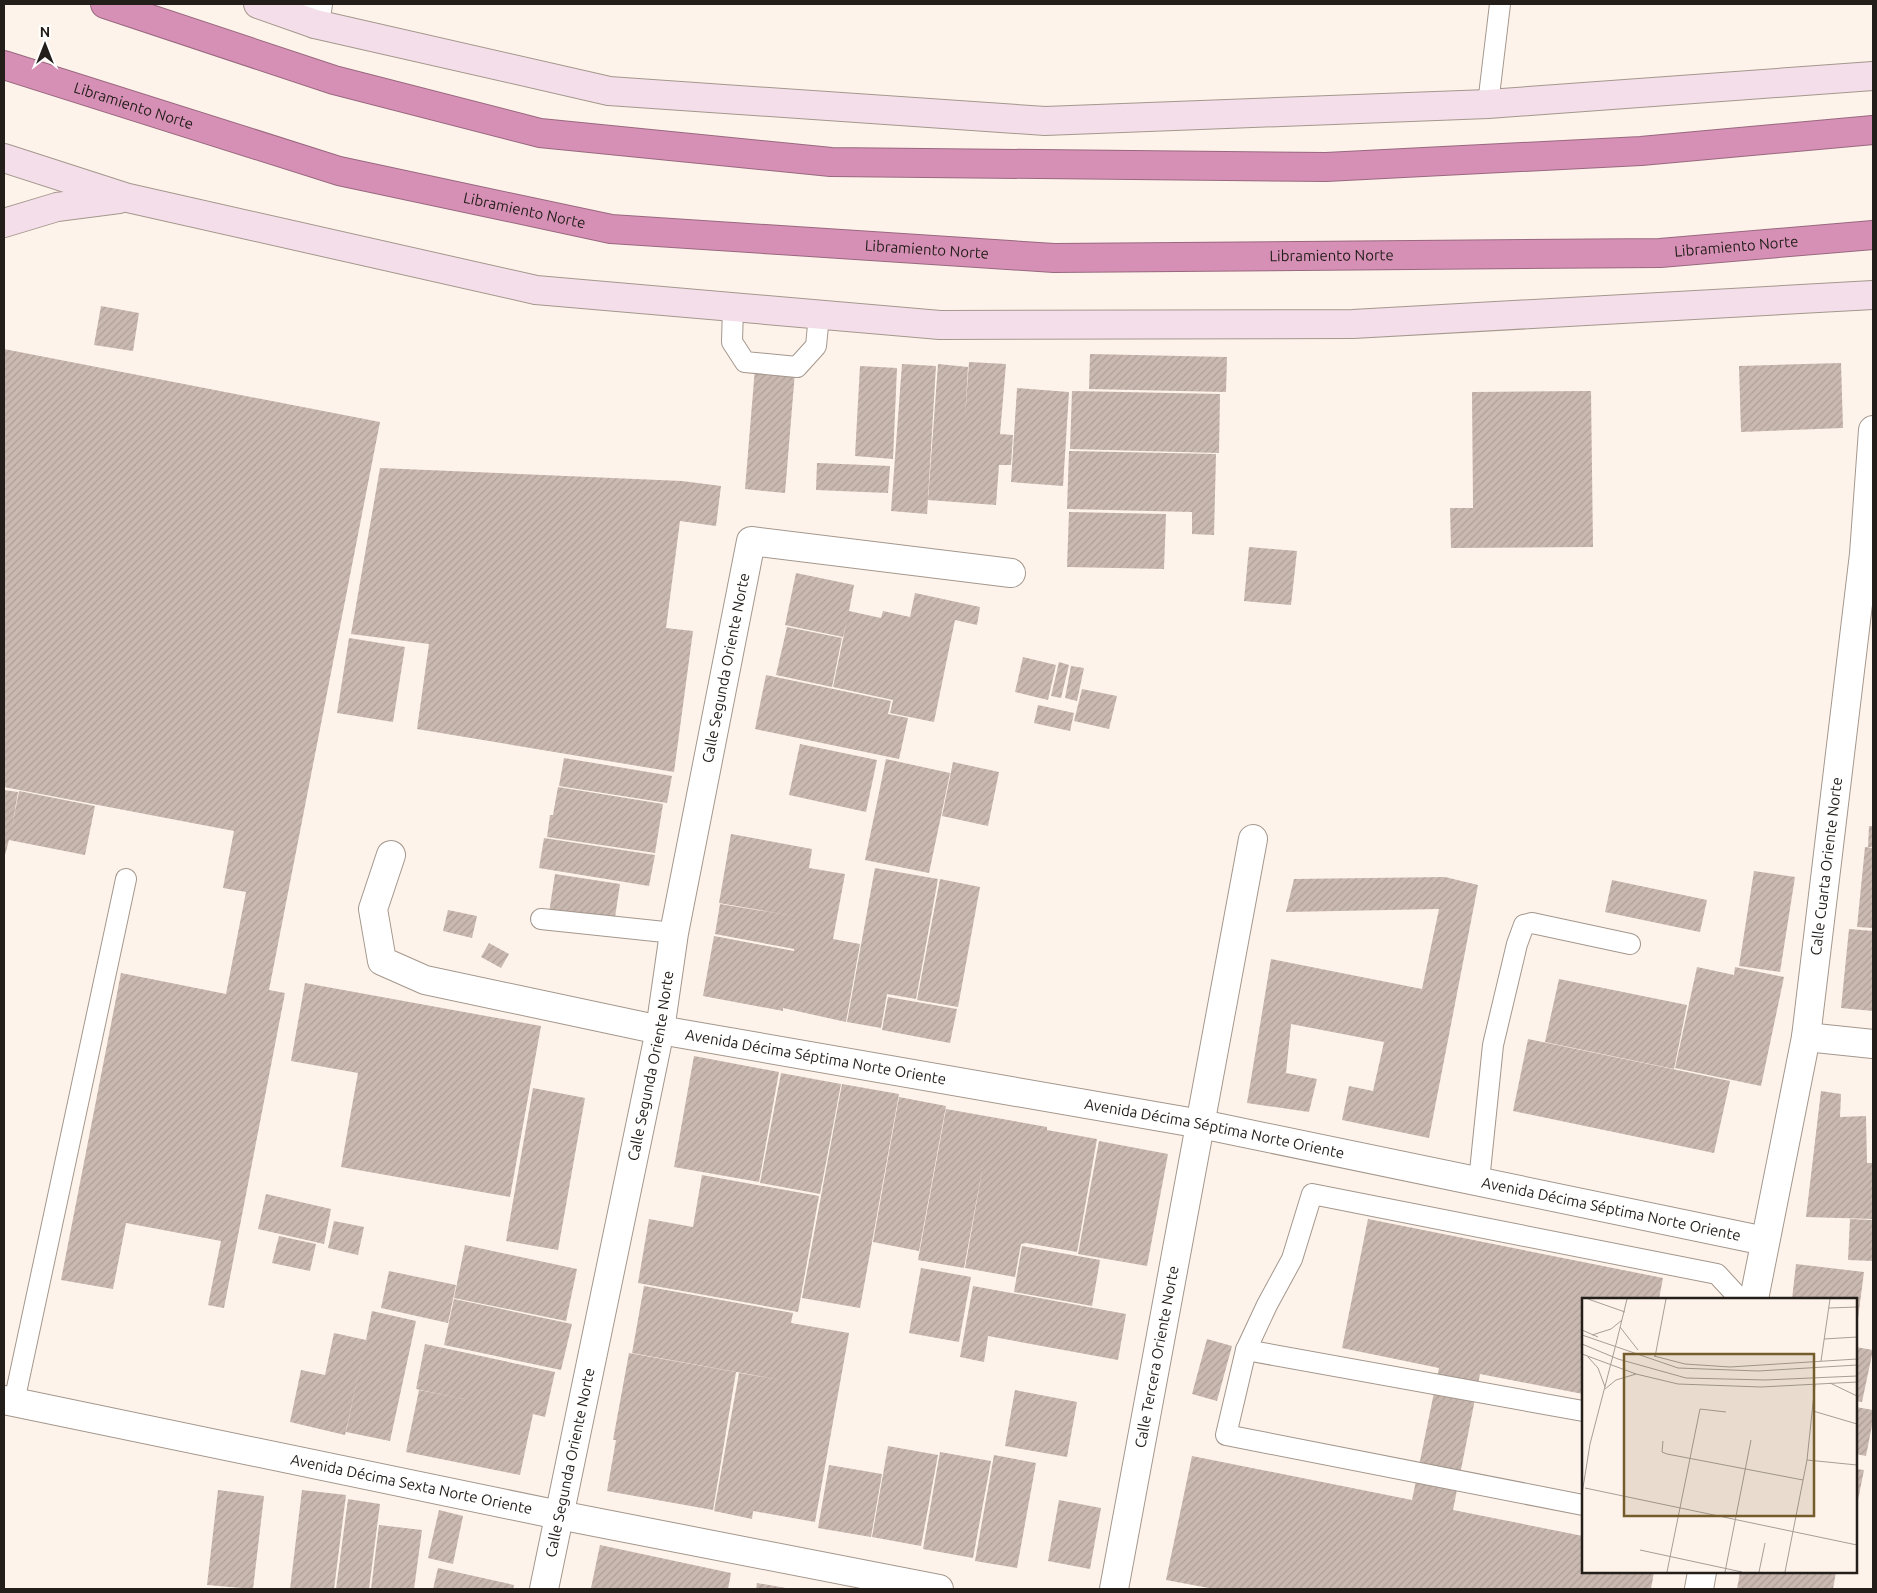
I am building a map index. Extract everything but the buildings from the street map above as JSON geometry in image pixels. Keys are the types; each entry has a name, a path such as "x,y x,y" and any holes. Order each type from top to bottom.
{"highway":[{"path":"105,4 334,80 540,132 831,162 1326,167 1641,150 1873,130"},
{"name":"Libramiento Norte","path":"4,65 340,172 611,229 1054,258 1660,253 1873,235"}],"street":[{"path":"258,4 316,14 609,91 1046,121 1488,104 1873,76"},
{"path":"4,158 128,198 536,290 940,325 1353,324 1873,295"},
{"path":"4,223 56,208 128,198"},
{"name":"Calle Cuarta Oriente Norte","path":"1754,1298 1806,1037 1869,555 1873,430"},
{"name":"Calle Segunda Oriente Norte","path":"544,1589 660,1030 674,933 751,541 1011,573"},
{"name":"Calle Tercera Oriente Norte","path":"1114,1589 1253,839"},
{"name":"Avenida Décima Séptima Norte Oriente","path":"391,855 374,909 382,961 426,980 660,1030 1201,1124 1765,1241"},
{"path":"1806,1037 1873,1044"},
{"name":"Avenida Décima Sexta Norte Oriente","path":"9,1401 559,1515 939,1589"},
{"path":"1699,1589 1702,1573"}],"lane":[{"path":"1488,104 1500,4"},
{"path":"733,307 732,342 745,362 797,367 816,346 819,315"},
{"path":"9,1401 126,879"},
{"path":"541,919 674,933"},
{"path":"1479,1181 1493,1045 1517,944 1524,925 1532,923 1630,944"},
{"path":"1582,1505 1226,1435 1246,1350 1292,1258 1312,1194 1717,1274 1739,1298"},
{"path":"1246,1350 1582,1411"}]}
